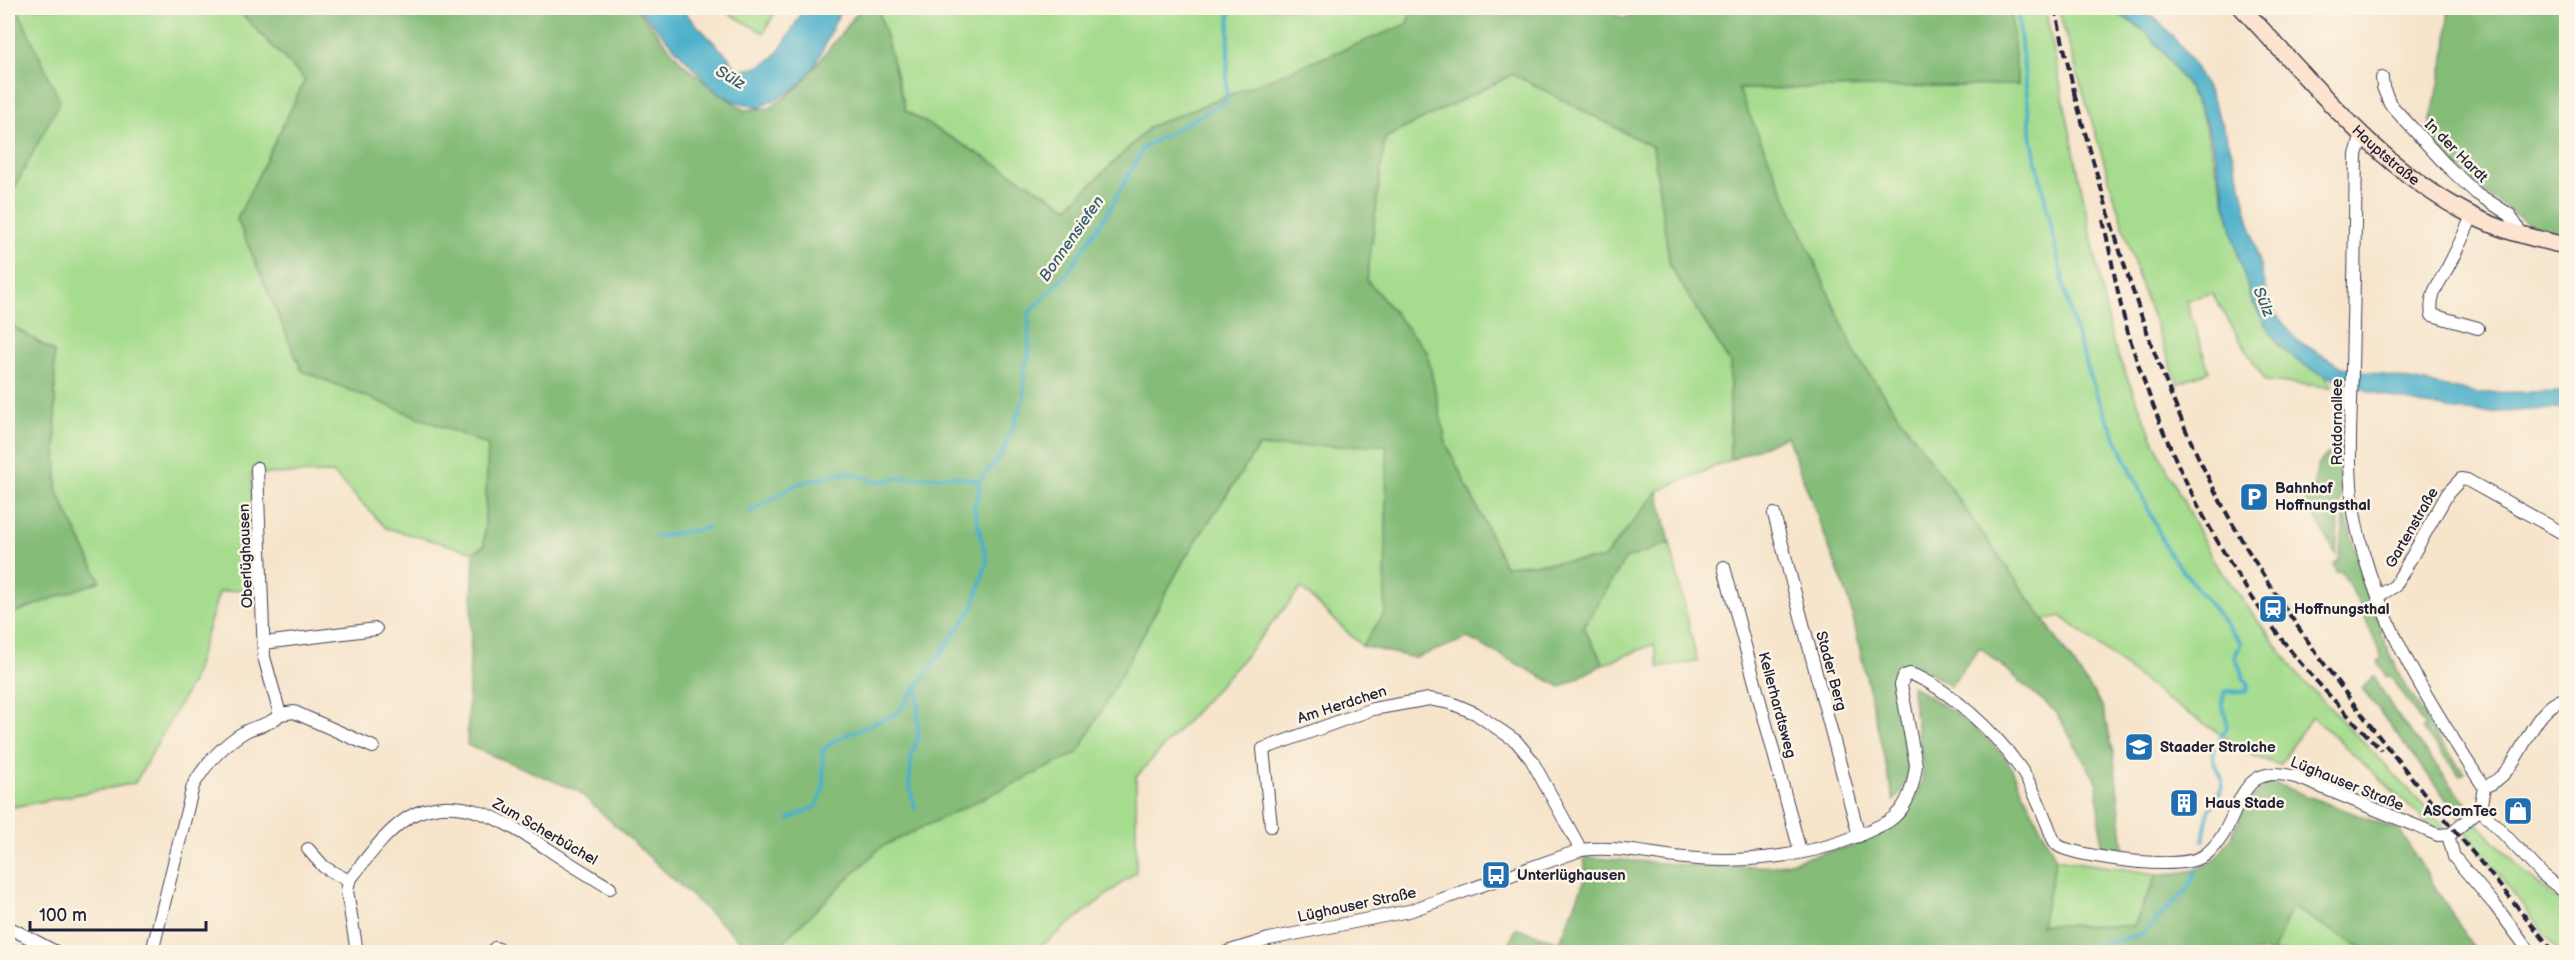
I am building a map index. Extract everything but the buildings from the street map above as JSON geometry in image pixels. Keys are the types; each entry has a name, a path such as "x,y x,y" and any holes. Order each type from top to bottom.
{"main road":[{"name":"Hauptstraße","path":"2242,8 2362,134 2411,178 2472,216 2522,235 2566,246"}],"street":[{"name":"In der Hardt","path":"2382,78 2390,104 2447,166 2476,193 2510,215 2522,235"},
{"name":"Rotdornallee","path":"2362,134 2356,155 2352,387 2353,502 2363,550 2378,597 2408,664 2429,702 2484,787"},
{"path":"2472,216 2449,266 2442,274 2430,305 2433,315 2478,328"},
{"name":"Oberlüghausen","path":"257,468 264,657 280,714"},
{"name":"Gartenstraße","path":"2378,597 2395,586 2448,493 2461,479 2468,480 2566,535"},
{"name":"Stader Berg","path":"1774,514 1859,836"},
{"name":"Kellerhardtsweg","path":"1724,567 1800,851"},
{"path":"264,643 375,629"},
{"name":"Lüghauser Straße","path":"1227,952 1269,939 1410,911 1581,850 1603,847 1708,859 1752,859 1800,851 1859,836 1890,821 1898,814 1914,778 1916,765 1900,685 1904,676 1910,674 1946,695 1979,720 2005,748 2033,789 2055,842 2064,849 2167,864 2195,860 2205,855 2220,840 2253,780 2265,773 2276,772 2318,784 2428,832 2448,835"},
{"name":"Am Herdchen","path":"1271,826 1263,749 1373,709 1429,699 1475,713 1516,741 1531,759 1581,850"},
{"path":"2530,952 2494,904 2454,857 2448,835 2465,824 2480,809 2484,787 2500,779 2549,708 2566,699"},
{"path":"152,952 193,786 210,761 239,736 275,721 280,714 294,712 373,747"},
{"name":"Zum Scherbüchel","path":"349,881 400,823 416,813 438,807 458,806 476,810 514,828 610,888"},
{"path":"2480,809 2542,874 2566,893"},
{"path":"308,849 324,867 349,881 347,891 357,952"},
{"path":"8,927 56,952"},
{"path":"492,952 495,948 508,952"}],"green space":[{"path":"8,8 17,8 60,101 8,200"},
{"path":"17,8 236,8 305,80 237,219 302,371 488,445 484,546 474,552 386,528 333,473 251,474 257,588 219,592 192,682 135,783 8,808 8,615 100,581 57,491 54,352 8,323 8,200 59,102"},
{"path":"236,8 636,8 682,63 744,110 770,108 799,87 861,8 878,8 906,111 1068,207 1151,126 1408,24 1412,8 1594,8 1625,18 1648,8 2010,8 2018,85 1738,89 1857,357 2044,620 2102,706 2113,750 2124,848 2102,848 2097,783 2056,712 1980,647 1950,686 1918,667 1904,665 1897,667 1891,685 1908,764 1906,784 1894,801 1849,600 1787,436 1730,460 1730,363 1670,266 1653,147 1513,74 1385,138 1367,280 1427,352 1446,443 1505,566 1603,559 1658,491 1670,543 1625,559 1583,628 1604,664 1561,687 1468,638 1415,658 1362,646 1385,613 1387,445 1258,447 1185,558 1078,753 881,847 772,952 752,952 578,791 467,745 474,552 484,546 488,445 302,371 237,219 305,80"},
{"path":"719,8 777,8 764,33"},
{"path":"878,8 1412,8 1408,24 1151,126 1068,207 906,111"},
{"path":"2010,8 2045,8 2113,344 2159,453 2213,560 2299,676 2447,829 2433,828 2312,716 2280,765 2256,757 2166,699 2061,616 2044,620 1857,357 1737,89 2018,85"},
{"path":"2058,8 2102,8 2117,13 2148,34 2182,77 2202,115 2251,300 2279,346 2299,362 2324,373 2332,387 2265,381 2212,293 2186,300 2209,371 2178,384 2142,289"},
{"path":"2448,8 2566,8 2566,233 2527,223 2469,182 2427,138 2448,43"},
{"path":"1514,74 1653,147 1670,266 1730,363 1730,460 1658,491 1603,559 1505,566 1446,443 1427,352 1367,280 1385,138"},
{"path":"8,323 54,352 57,491 100,581 8,615"},
{"path":"2340,442 2340,500 2336,554 2304,497 2313,491 2318,465 2327,454 2333,455"},
{"path":"1387,445 1385,613 1362,646 1301,588 1243,659 1136,777 1136,872 1036,950 772,952 881,847 1078,753 1185,558 1258,447"},
{"path":"2345,514 2363,574 2384,630 2380,632 2402,680 2442,744 2464,773 2460,776 2422,729 2425,727 2390,675 2386,677 2378,661 2382,658 2359,603 2341,571 2336,572 2333,564 2339,559"},
{"path":"1670,543 1697,661 1659,668 1654,644 1604,664 1583,628 1625,559"},
{"path":"2374,677 2395,712 2469,805 2461,819 2362,688"},
{"path":"1911,685 1969,722 2007,759 2056,859 2041,925 2134,926 2157,874 2185,872 2206,865 2214,859 2230,839 2246,804 2271,782 2400,831 2476,952 2369,952 2292,907 2273,952 1506,952 1516,928 1560,942 1586,877 1584,857 1713,867 1774,866 1854,845 1887,830 1907,814 1922,782 1923,767"},
{"path":"2477,823 2524,872 2566,907 2566,952 2559,952 2466,832 2466,826"},
{"path":"2056,859 2157,874 2134,926 2040,925"},
{"path":"2292,907 2369,952 2273,952"}],"water":[{"name":"Sülz","path":"2127,6 2146,13 2156,19 2168,32 2193,64 2210,94 2234,159 2267,295 2275,313 2298,341 2342,367 2477,393 2566,391 2566,410 2476,412 2433,406 2359,388 2315,371 2298,361 2276,341 2259,314 2246,283 2212,145 2194,97 2172,63 2146,33 2122,16 2095,8"},
{"name":"Sülz","path":"638,8 680,8 729,58 736,69 750,69 761,66 779,51 805,8 842,8 819,58 807,77 791,91 759,108 733,101 712,88"}],"waterway":[{"name":"Bonnensiefen","path":"789,819 817,806 824,786 822,751 835,740 898,713 973,608 987,561 974,508 979,494 979,481 1002,454 1024,398 1024,368 1029,355 1029,313 1064,277 1108,212 1144,147 1226,101 1230,8"},
{"path":"2017,8 2032,141 2071,317 2098,399 2168,552 2241,643 2235,656 2244,679 2249,684 2246,692 2225,691 2223,705 2227,727 2220,739"},
{"path":"750,512 797,484 849,472 878,482 899,478 955,476 979,481"},
{"path":"656,537 708,528"},
{"path":"915,808 909,785 912,754 918,737 918,687"},
{"path":"2203,841 2210,809 2222,784 2221,776 2213,761 2214,749"},
{"path":"2069,952 2142,934 2188,889 2196,871"},
{"path":"2028,952 2041,947 2053,952"}],"railway":[{"path":"2055,8 2076,100"},
{"path":"2074,93 2125,266 2165,379 2188,435 2243,542 2277,596 2352,701 2554,952"},
{"path":"2103,220 2122,310 2144,382 2160,424 2199,507 2221,548 2271,624 2308,672 2381,750"}],"place":[{"name":"Bahnhof Hoffnungsthal","path":"2254,497"},
{"name":"Hoffnungsthal","path":"2273,609"},
{"name":"Staader Strolche","path":"2139,747"},
{"name":"Haus Stade","path":"2184,803"},
{"name":"ASComTec","path":"2518,811"},
{"name":"Unterlüghausen","path":"1496,875"}]}
